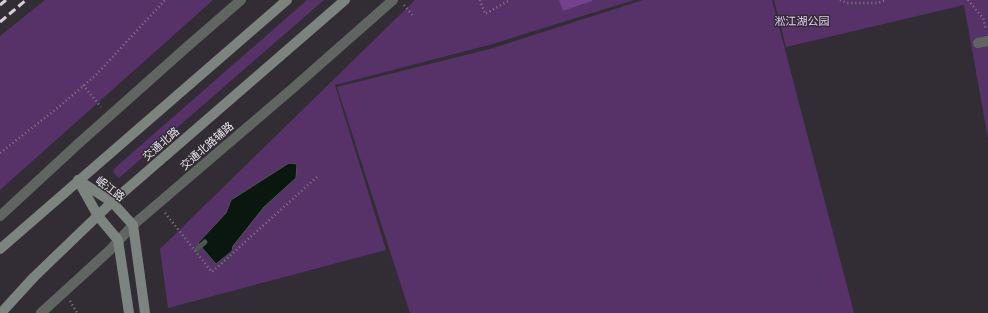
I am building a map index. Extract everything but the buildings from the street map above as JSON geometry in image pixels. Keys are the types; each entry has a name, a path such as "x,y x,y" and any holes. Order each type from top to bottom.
{"main road":[{"path":"0,249 287,0"},
{"name":"交通北路","path":"0,313 34,277 112,202 345,0"},
{"name":"岷江路","path":"78,180 112,202 132,225"},
{"name":"岷江路","path":"78,180 98,216 118,240"},
{"path":"132,225 146,313"},
{"path":"118,240 129,313"}],"street":[{"path":"0,216 109,116 241,0"},
{"name":"交通北路辅路","path":"41,313 132,225 292,89 393,0"}],"path":[{"path":"0,153 60,106 96,75 165,0"},
{"path":"398,0 414,17"},
{"path":"480,0 485,14 510,0"},
{"path":"840,0 847,3 878,4 886,0"},
{"path":"968,0 983,18 988,35"},
{"path":"84,86 109,116"},
{"path":"157,204 212,272 318,176"}],"green space":[{"path":"45,0 213,0 0,190 0,36"},
{"path":"307,0 324,0 119,178 113,172 116,167"},
{"path":"415,0 634,0 489,45 335,85 386,250 168,308 160,249"},
{"path":"643,0 772,0 854,313 410,313 337,87 490,49"},
{"name":"淞江湖公园","path":"774,0 988,0 988,138 964,5 786,47"}],"shaded area":[{"path":"289,163 297,164 296,178 264,207 233,246 232,251 216,264 198,243 226,213 231,200"}],"waterway":[{"path":"197,249 205,242"}],"railway":[{"path":"0,5 6,0"},
{"path":"0,22 26,0"}]}
